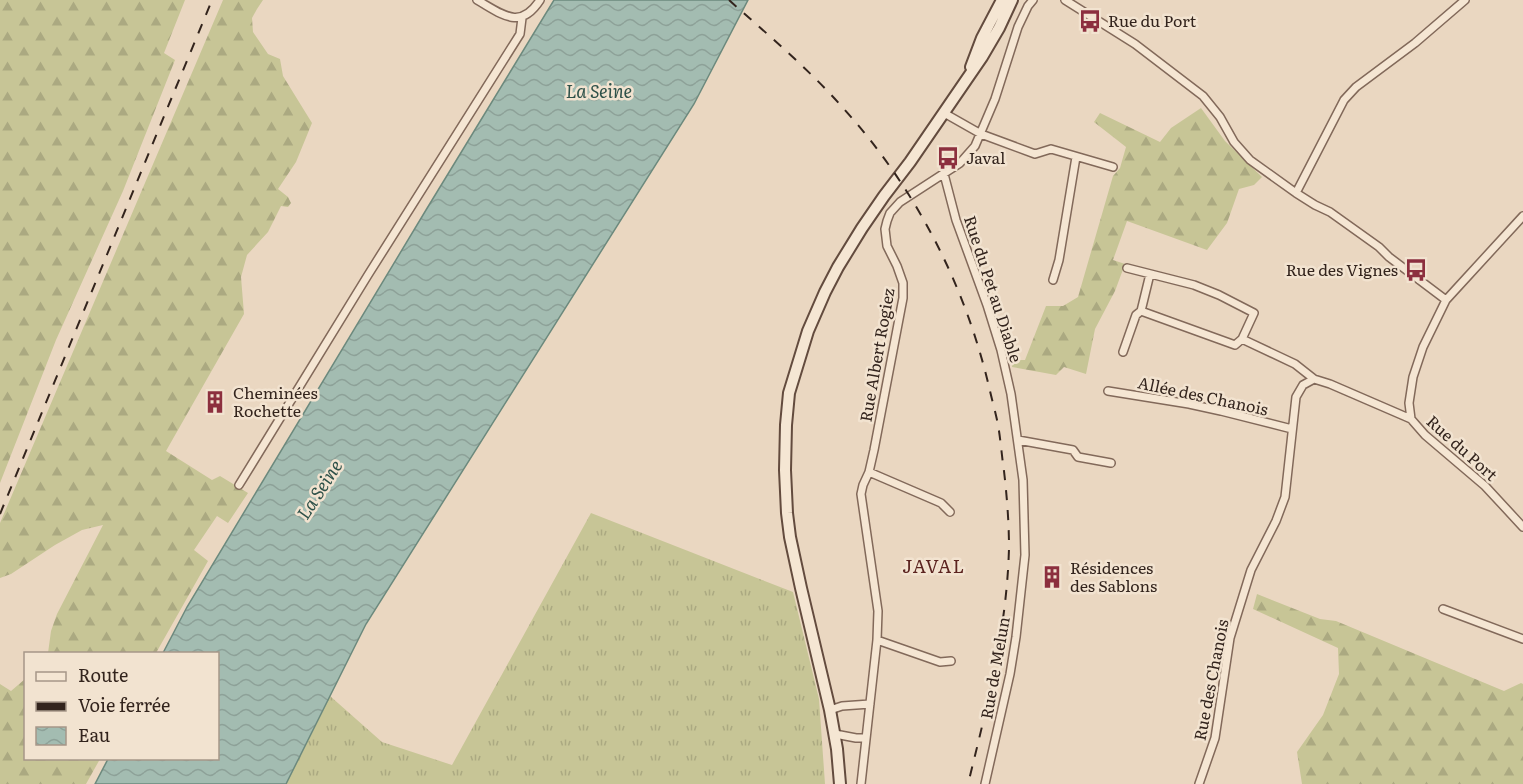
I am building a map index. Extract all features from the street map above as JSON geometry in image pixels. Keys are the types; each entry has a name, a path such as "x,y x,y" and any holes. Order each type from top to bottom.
{"main road":[{"path":"968,76 982,38 1002,0"},
{"path":"840,784 835,734 790,537 784,470 789,393 807,331 825,292 856,237 991,42 1012,0"}],"street":[{"path":"477,0 507,17 522,18 530,14 540,0"},
{"name":"Rue Albert Rogiez","path":"861,784 877,640 878,611 861,494 874,450 903,298 903,283 887,246 885,229 890,213 900,202 960,163 975,146 995,99 1018,27 1033,0"},
{"path":"1065,0 1135,44 1203,96 1220,117 1234,142 1250,160 1296,193 1330,212 1446,300 1523,216"},
{"path":"1296,193 1344,99 1465,0"},
{"path":"239,485 520,34 522,18"},
{"path":"944,113 981,134 1035,154 1051,149 1113,167"},
{"path":"1053,280 1059,260 1076,157"},
{"name":"Rue du Pet au Diable","path":"944,174 956,220 1001,350 1011,394 1023,480 1025,555"},
{"path":"1127,268 1194,285 1254,313 1242,339 1235,345 1141,311"},
{"path":"1123,352 1136,315 1141,311 1150,274"},
{"name":"Rue du Port","path":"1446,300 1423,347 1413,377 1409,403 1411,419 1425,435 1485,486 1523,527"},
{"path":"1242,339 1295,364 1314,379 1411,419"},
{"name":"Rue des Chanois","path":"1199,784 1215,738 1230,638 1251,570 1276,521 1285,497 1296,397 1303,385 1314,379"},
{"name":"Allée des Chanois","path":"1108,391 1189,404 1292,429"},
{"path":"1018,440 1073,450 1078,458 1111,464"},
{"path":"869,472 941,503 950,512"},
{"name":"Rue de Melun","path":"985,784 1012,664 1025,555"},
{"path":"1443,609 1523,639"},
{"path":"877,640 940,662 951,661"},
{"path":"830,710 842,706 870,705"},
{"path":"835,734 866,738"}],"green space":[{"path":"0,0 185,0 164,53 175,60 123,191 56,340 0,483"},
{"path":"223,0 263,0 252,18 253,32 268,54 280,59 283,76 312,123 296,162 278,189 288,197 291,203 288,207 281,206 268,232 247,255 241,277 244,314 166,451 212,480 220,476 248,493 228,523 217,516 194,550 208,561 157,652 48,652 51,631 57,614 103,525 82,530 11,574 0,578 0,523"},
{"path":"1201,108 1225,141 1262,177 1254,185 1239,189 1227,223 1207,250 1127,221 1113,260 1125,264 1115,291 1095,329 1086,374 1064,367 1056,375 1012,367 1013,360 1025,360 1046,306 1063,306 1078,297 1113,176 1120,168 1126,147 1094,122 1100,113 1160,142 1171,128"},
{"path":"591,513 793,592 819,699 825,784 286,784 330,696 382,742 452,765"},
{"path":"1257,594 1320,619 1336,621 1504,691 1523,684 1523,784 1302,784 1297,752 1323,715 1339,674 1338,648 1253,609"},
{"path":"24,680 24,760 99,760 86,784 0,784 0,684 11,691"}],"water":[{"name":"La Seine","path":"554,0 748,0 694,104 366,624 286,784 95,784 107,760 219,760 219,652 164,652 187,607"}],"railway":[{"path":"0,514 212,0"},
{"path":"729,0 831,94 894,172 935,241 952,277 980,352 999,431 1007,500 1009,548 1000,638 989,697 968,784"}],"place":[{"name":"Rue du Port","path":"1090,21"},
{"name":"Javal","path":"948,158"},
{"name":"Rue des Vignes","path":"1416,270"},
{"name":"Cheminées Rochette","path":"215,402"},
{"name":"Résidences des Sablons","path":"1052,577"}],"district":[{"name":"JAVAL","path":"934,567"}]}
